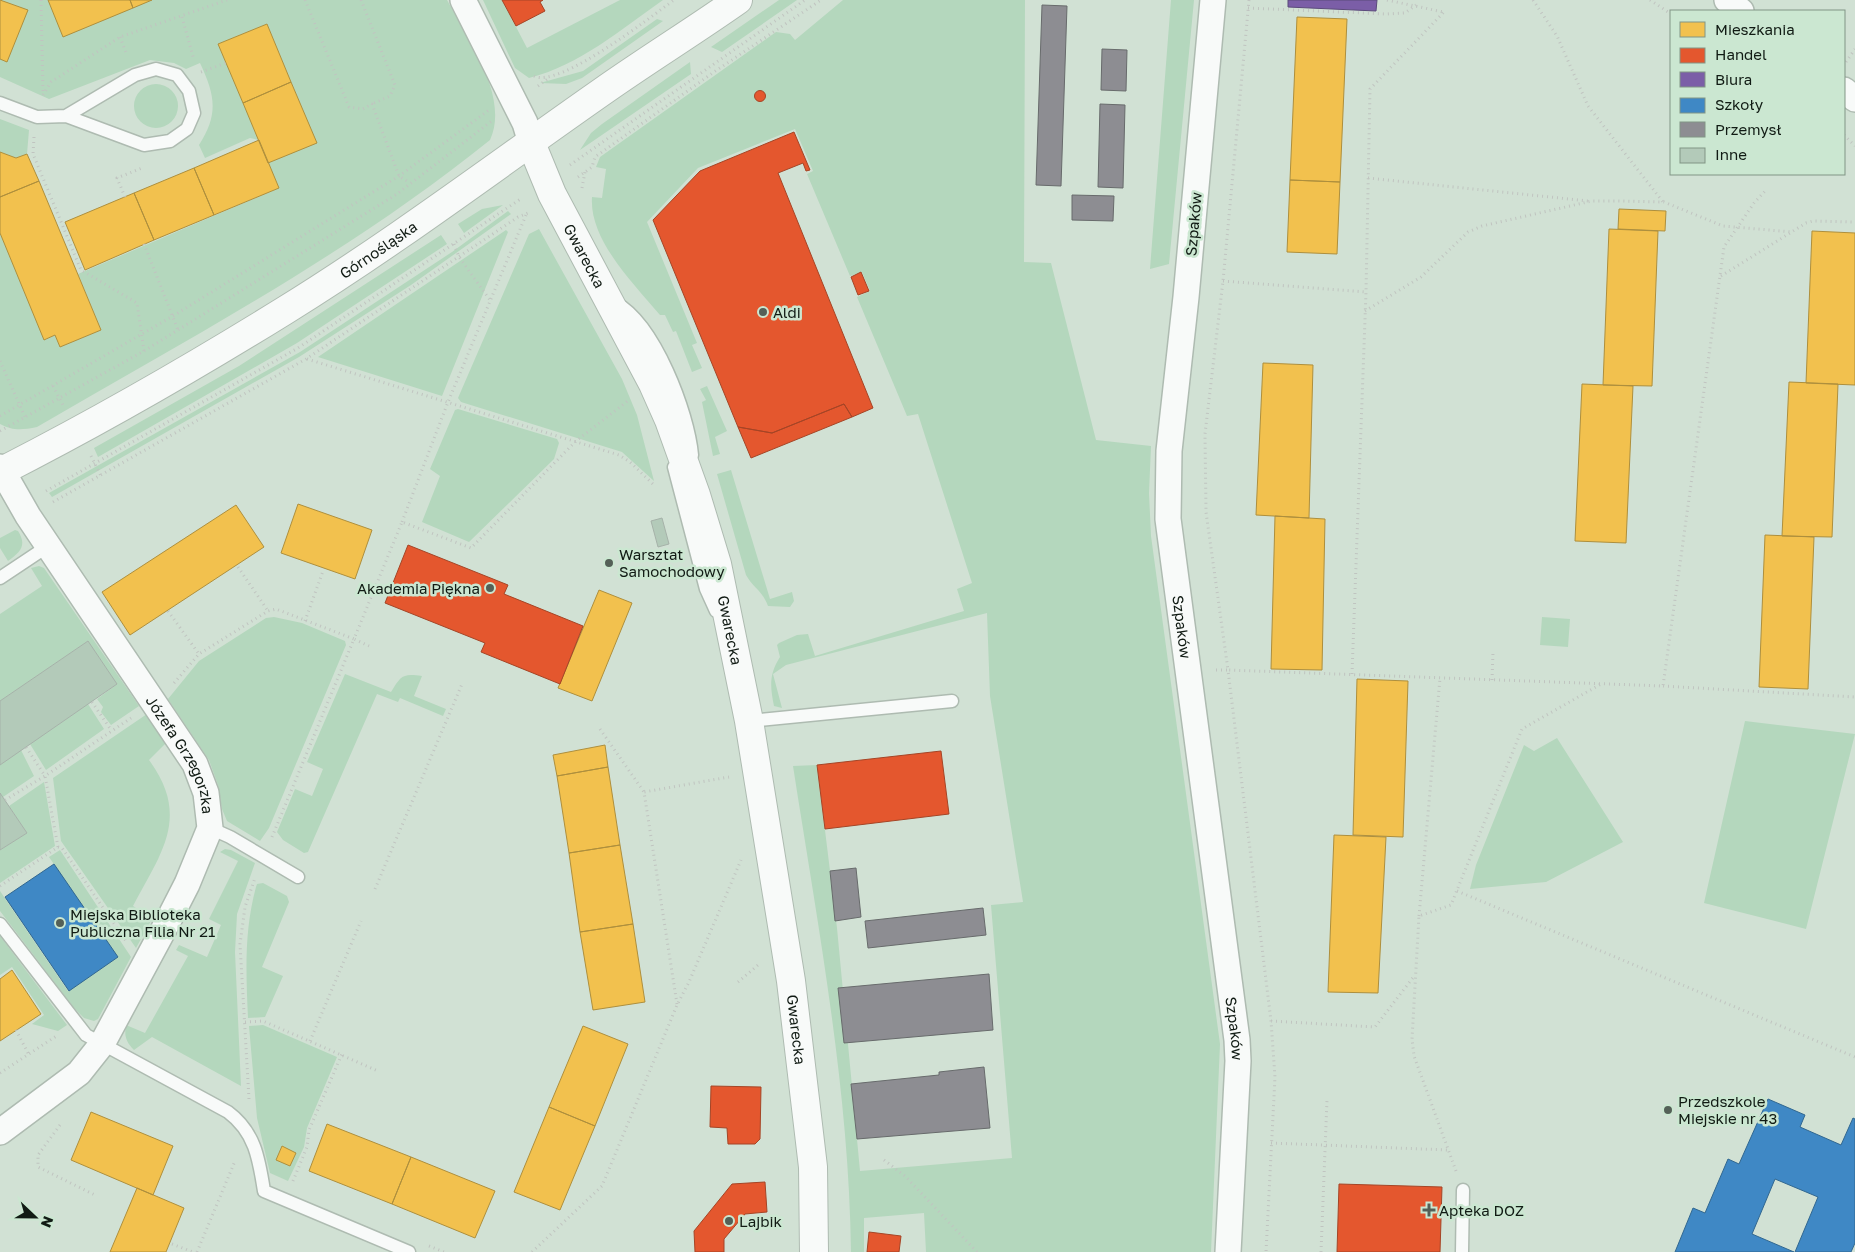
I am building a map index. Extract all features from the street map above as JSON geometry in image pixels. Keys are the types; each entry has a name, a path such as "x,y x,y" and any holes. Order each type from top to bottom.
{"street":[{"name":"Gwarecka","path":"463,0 515,104 549,188 653,384 669,420 696,495 717,564 732,630 749,722 776,884 803,1071 813,1167 814,1252"},
{"name":"Górnośląska","path":"1,470 102,418 284,311 432,213 605,89 689,35 738,0"},
{"name":"Szpaków","path":"1212,0 1186,297 1169,451 1168,518 1237,1040 1238,1061 1228,1252"},
{"path":"1727,0 1740,10"},
{"path":"1845,91 1855,99"},
{"name":"Józefa Grzegorzka","path":"0,1132 79,1073 102,1044 187,884 210,828 206,793 195,764 48,546 1,470"}],"lane":[{"path":"0,103 37,117 66,116 144,145 170,141 187,129 194,113 189,91 176,75 156,68 135,75 66,116"},
{"path":"606,298 628,310 646,330 684,410 691,440 696,495"},
{"path":"669,420 678,488 706,589 718,616 732,630"},
{"path":"0,578 48,546"},
{"path":"749,722 952,701"},
{"path":"210,828 230,837 298,877"},
{"path":"0,924 86,1035 228,1112 242,1122 251,1137 264,1192 409,1252"},
{"path":"1462,1252 1463,1190"}],"path":[{"path":"34,93 43,94 41,1 36,0"},
{"path":"305,0 349,107 363,109 390,96 395,85 361,0"},
{"path":"0,432 60,400 178,330 396,194 551,76 580,66 674,0"},
{"path":"354,640 448,402 526,215 549,188 805,0"},
{"path":"25,511 95,464 298,348 454,244 549,188 592,166 595,157 714,72 821,0"},
{"path":"1249,0 1205,434 1206,512 1228,670 1663,686 1855,697"},
{"path":"1352,674 1366,292 1370,89 1444,12 1387,0"},
{"path":"1533,0 1557,36 1588,106 1664,202"},
{"path":"1650,0 1670,13"},
{"path":"1248,8 1386,14 1405,13 1416,5"},
{"path":"1847,61 1855,49"},
{"path":"198,74 226,63"},
{"path":"372,104 399,176 410,183"},
{"path":"0,416 173,316 399,176 486,113"},
{"path":"1845,136 1855,146"},
{"path":"1368,178 1592,201 1664,202 1723,226 1792,232"},
{"path":"1663,686 1724,247 1766,190"},
{"path":"1365,311 1421,277 1468,232 1482,226 1592,201"},
{"path":"25,511 101,476 306,359 518,217 526,215"},
{"path":"1720,277 1813,221 1855,222"},
{"path":"144,244 178,330"},
{"path":"454,244 460,257 490,301"},
{"path":"1222,281 1366,292"},
{"path":"306,359 619,455 630,462 661,492"},
{"path":"0,361 25,417"},
{"path":"402,522 471,548 576,441 587,431 618,411 635,393"},
{"path":"95,464 101,476"},
{"path":"238,568 268,611"},
{"path":"305,621 323,571"},
{"path":"5,800 45,776 111,730 156,704 199,654 268,611 276,609 369,646"},
{"path":"168,611 199,654"},
{"path":"1492,680 1494,652"},
{"path":"1440,678 1420,916 1412,1039 1414,1056 1463,1190"},
{"path":"375,889 462,684"},
{"path":"1420,916 1451,904 1522,729 1601,684"},
{"path":"92,702 111,730"},
{"path":"600,729 644,792 677,1004"},
{"path":"26,747 45,776 58,847"},
{"path":"644,792 730,777"},
{"path":"0,886 58,847"},
{"path":"58,847 62,848 143,966"},
{"path":"532,1252 602,1186 677,1004 689,982 742,857"},
{"path":"1456,891 1855,1057"},
{"path":"310,1041 361,921"},
{"path":"1271,1020 1374,1027 1416,974"},
{"path":"245,1022 263,1021 378,1071"},
{"path":"0,1073 30,1055 75,1023"},
{"path":"16,1030 30,1055"},
{"path":"290,1188 307,1147 309,1130 342,1054"},
{"path":"1321,1252 1327,1100"},
{"path":"61,1124 38,1155 38,1167 97,1196"},
{"path":"1271,1143 1448,1150"},
{"path":"197,1252 238,1153"},
{"path":"884,1160 905,1176 977,1252"},
{"path":"172,1244 193,1252"}],"green space":[{"path":"0,0 447,0 484,68 495,105 495,123 490,140 437,181 326,257 212,326 37,427 13,429 0,424 0,233 45,340 55,335 60,347 101,330 78,274 279,188 268,163 316,142 267,24 218,44 259,140 250,138 205,158 199,145 210,124 213,104 209,85 200,63 186,69 174,63 150,60 49,99 0,77"},
{"path":"483,0 502,0 527,48 620,0 663,0 582,56 565,65 529,78 515,68"},
{"path":"779,0 797,0 722,52 711,47"},
{"path":"843,0 1025,0 1024,262 1051,263 1096,440 1151,446 1149,493 1151,536 1220,1044 1211,1252 926,1252 924,1213 864,1218 864,1252 851,1252 845,1130 831,1008 793,766 817,765 837,928 860,1171 1012,1158 991,905 1023,902 990,696 987,613 786,665 773,674 782,708 774,706 771,681 776,663 780,657 777,645 779,643 797,635 808,634 815,656 964,611 957,589 972,583 918,414 907,416 857,297 870,291 862,272 850,276 807,174 813,171 795,129 698,168 647,222 697,343 692,345 702,368 692,372 676,331 673,332 665,315 660,315 626,275 605,245 593,213 592,197 602,198 606,169 596,167 600,157 776,32 790,34 795,40"},
{"path":"1171,0 1194,0 1169,264 1150,269"},
{"path":"657,19 663,21 582,78 566,84 540,83 583,71"},
{"path":"690,62 691,74 580,150 591,133 602,124"},
{"path":"160,84 172,90 177,98 177,114 172,122 164,127 152,128 140,122 135,114 134,102 140,90 148,85"},
{"path":"0,119 29,130 27,154 16,158 0,152"},
{"path":"503,205 464,233 458,224 482,209"},
{"path":"508,211 511,214 411,285 299,357 52,497 49,493 300,352 452,252"},
{"path":"539,229 622,379 637,415 654,481 622,452 461,402 458,398 529,234"},
{"path":"506,230 508,232 442,396 318,357"},
{"path":"441,235 447,244 297,343 98,457 94,448 239,366"},
{"path":"707,386 727,431 715,437 720,454 713,456 702,402 706,400 700,389"},
{"path":"458,409 557,439 559,443 554,459 469,542 422,522 440,476 430,469 455,410"},
{"path":"731,470 770,599 792,592 794,601 790,607 768,606 763,596 746,575 717,474"},
{"path":"15,530 21,536 22,544 19,551 8,561 0,548 0,538"},
{"path":"39,566 44,568 139,706 111,725 101,712 103,707 97,699 117,684 88,641 0,701 0,614 42,586 31,568"},
{"path":"274,617 302,623 345,641 346,645 269,828 260,841 227,821 222,809 218,785 209,760 168,699 199,661 266,618"},
{"path":"1542,617 1570,619 1568,647 1540,645"},
{"path":"345,674 391,692 397,682 403,677 410,675 422,676 414,696 446,709 443,716 400,698 398,702 377,694 308,852 304,853 283,840 277,832 295,789 312,796 323,769 307,762"},
{"path":"88,704 104,729 46,770 30,744"},
{"path":"147,714 166,743 149,760 162,780 168,799 170,817 161,852 133,906 152,919 136,948 61,841 53,778"},
{"path":"1745,721 1855,734 1806,929 1704,903"},
{"path":"1557,738 1623,842 1546,882 1470,889 1476,865 1524,745 1534,751"},
{"path":"21,750 34,776 3,797 0,793 0,765"},
{"path":"44,782 55,846 0,883 0,850 27,833 9,806"},
{"path":"225,849 231,850 255,863 237,914 235,952 241,1086 152,1037 134,1050 126,1039 125,1032 126,1025 145,1033 188,956 176,950 179,945 207,957 221,925 209,919 238,861 220,852"},
{"path":"60,850 131,957 98,1019 94,1021 84,1018 74,1008 0,911 0,891 68,991 117,957 49,857"},
{"path":"263,883 287,896 289,902 262,967 283,976 265,1017 248,1018 246,968 249,920 257,884"},
{"path":"0,936 67,1025 58,1031 32,1024 44,1015 12,967 0,975"},
{"path":"263,1025 337,1057 307,1128 304,1147 288,1181 270,1173 257,1118 249,1026"}],"building: Mieszkania":[{"path":"0,0 28,10 7,62 0,59"},
{"path":"48,0 130,0 133,8 63,37"},
{"path":"130,0 152,0 133,8"},
{"path":"1297,17 1347,19 1340,182 1290,180"},
{"path":"267,24 291,82 243,103 218,44"},
{"path":"291,82 317,143 268,163 243,103"},
{"path":"259,140 279,188 214,215 194,168"},
{"path":"0,152 16,158 27,154 39,181 0,197"},
{"path":"194,168 214,215 154,240 134,193"},
{"path":"1290,180 1340,182 1337,254 1287,252"},
{"path":"39,181 101,330 60,347 55,335 44,340 0,233 0,197"},
{"path":"134,193 154,240 85,270 65,222"},
{"path":"1619,209 1666,211 1665,231 1618,229"},
{"path":"1609,229 1658,231 1652,386 1603,385"},
{"path":"1812,231 1855,233 1855,385 1806,383"},
{"path":"1263,363 1313,365 1309,518 1256,515"},
{"path":"1789,382 1838,384 1832,537 1782,536"},
{"path":"1582,384 1633,386 1626,543 1575,541"},
{"path":"298,504 372,530 355,579 281,553"},
{"path":"236,505 264,547 130,635 102,592"},
{"path":"1275,516 1325,519 1322,670 1271,669"},
{"path":"1765,535 1814,537 1808,689 1759,687"},
{"path":"599,590 632,603 592,701 558,688"},
{"path":"1357,679 1408,681 1403,837 1353,835"},
{"path":"605,745 608,767 557,776 553,755"},
{"path":"608,767 620,845 569,853 557,776"},
{"path":"1334,835 1386,837 1378,993 1328,992"},
{"path":"620,845 633,924 580,932 569,853"},
{"path":"633,924 645,1002 593,1010 580,932"},
{"path":"12,970 41,1014 0,1041 0,979"},
{"path":"583,1026 628,1044 595,1126 549,1107"},
{"path":"549,1107 595,1126 560,1210 514,1192"},
{"path":"91,1112 173,1146 153,1195 71,1160"},
{"path":"327,1124 411,1157 392,1204 309,1171"},
{"path":"282,1146 296,1153 290,1166 276,1160"},
{"path":"411,1157 495,1191 475,1238 392,1204"},
{"path":"137,1188 184,1208 166,1252 110,1252"}],"building: Handel":[{"path":"502,0 543,0 540,2 545,11 516,26"},
{"path":"758,91 762,91 765,96 764,100 758,101 755,98 755,94"},
{"name":"Aldi","path":"794,132 810,170 806,171 803,163 778,173 873,408 852,417 844,404 772,433 738,427 653,220 700,171"},
{"path":"861,272 869,291 858,295 851,277"},
{"path":"844,404 852,417 751,458 738,427 772,433"},
{"path":"408,545 508,585 504,594 583,626 560,684 481,652 485,643 385,603"},
{"path":"941,751 949,814 825,829 817,765"},
{"path":"711,1086 761,1087 760,1139 755,1144 728,1144 727,1128 710,1127"},
{"path":"765,1182 767,1212 745,1214 724,1239 724,1252 695,1252 694,1231 732,1184"},
{"path":"1339,1184 1442,1187 1440,1252 1337,1252"},
{"path":"869,1232 901,1236 899,1252 867,1252"}],"building: Biura":[{"path":"1288,0 1377,0 1376,11 1288,7"}],"building: Szkoły":[{"path":"54,864 118,957 69,991 5,897"},
{"path":"1768,1099 1805,1115 1800,1127 1841,1145 1853,1118 1855,1119 1855,1243 1851,1252 1795,1252 1818,1197 1775,1179 1752,1234 1794,1252 1675,1252 1693,1208 1705,1213 1728,1159 1739,1164"}],"building: Przemysł":[{"path":"1042,5 1067,6 1061,186 1036,185"},
{"path":"1102,49 1127,50 1126,91 1101,90"},
{"path":"1100,104 1125,105 1123,188 1098,187"},
{"path":"1072,195 1114,196 1113,221 1072,220"},
{"path":"856,868 861,917 835,921 830,871"},
{"path":"983,908 986,935 868,948 865,921"},
{"path":"989,974 993,1030 844,1043 838,988"},
{"path":"984,1067 990,1128 857,1139 851,1084 939,1075 939,1072"}],"building: Inne":[{"path":"662,518 669,544 658,547 651,521"},
{"path":"88,641 117,684 0,765 0,701"},
{"path":"0,793 27,833 0,850"}],"place":[{"name":"Aldi","path":"763,312"},
{"name":"Warsztat Samochodowy","path":"609,563"},
{"name":"Akademia Piękna","path":"490,588"},
{"name":"Miejska Biblioteka Publiczna Filia Nr 21","path":"60,923"},
{"name":"Przedszkole Miejskie nr 43","path":"1668,1110"},
{"name":"Apteka DOZ","path":"1429,1210"},
{"name":"Lajbik","path":"729,1221"}]}
